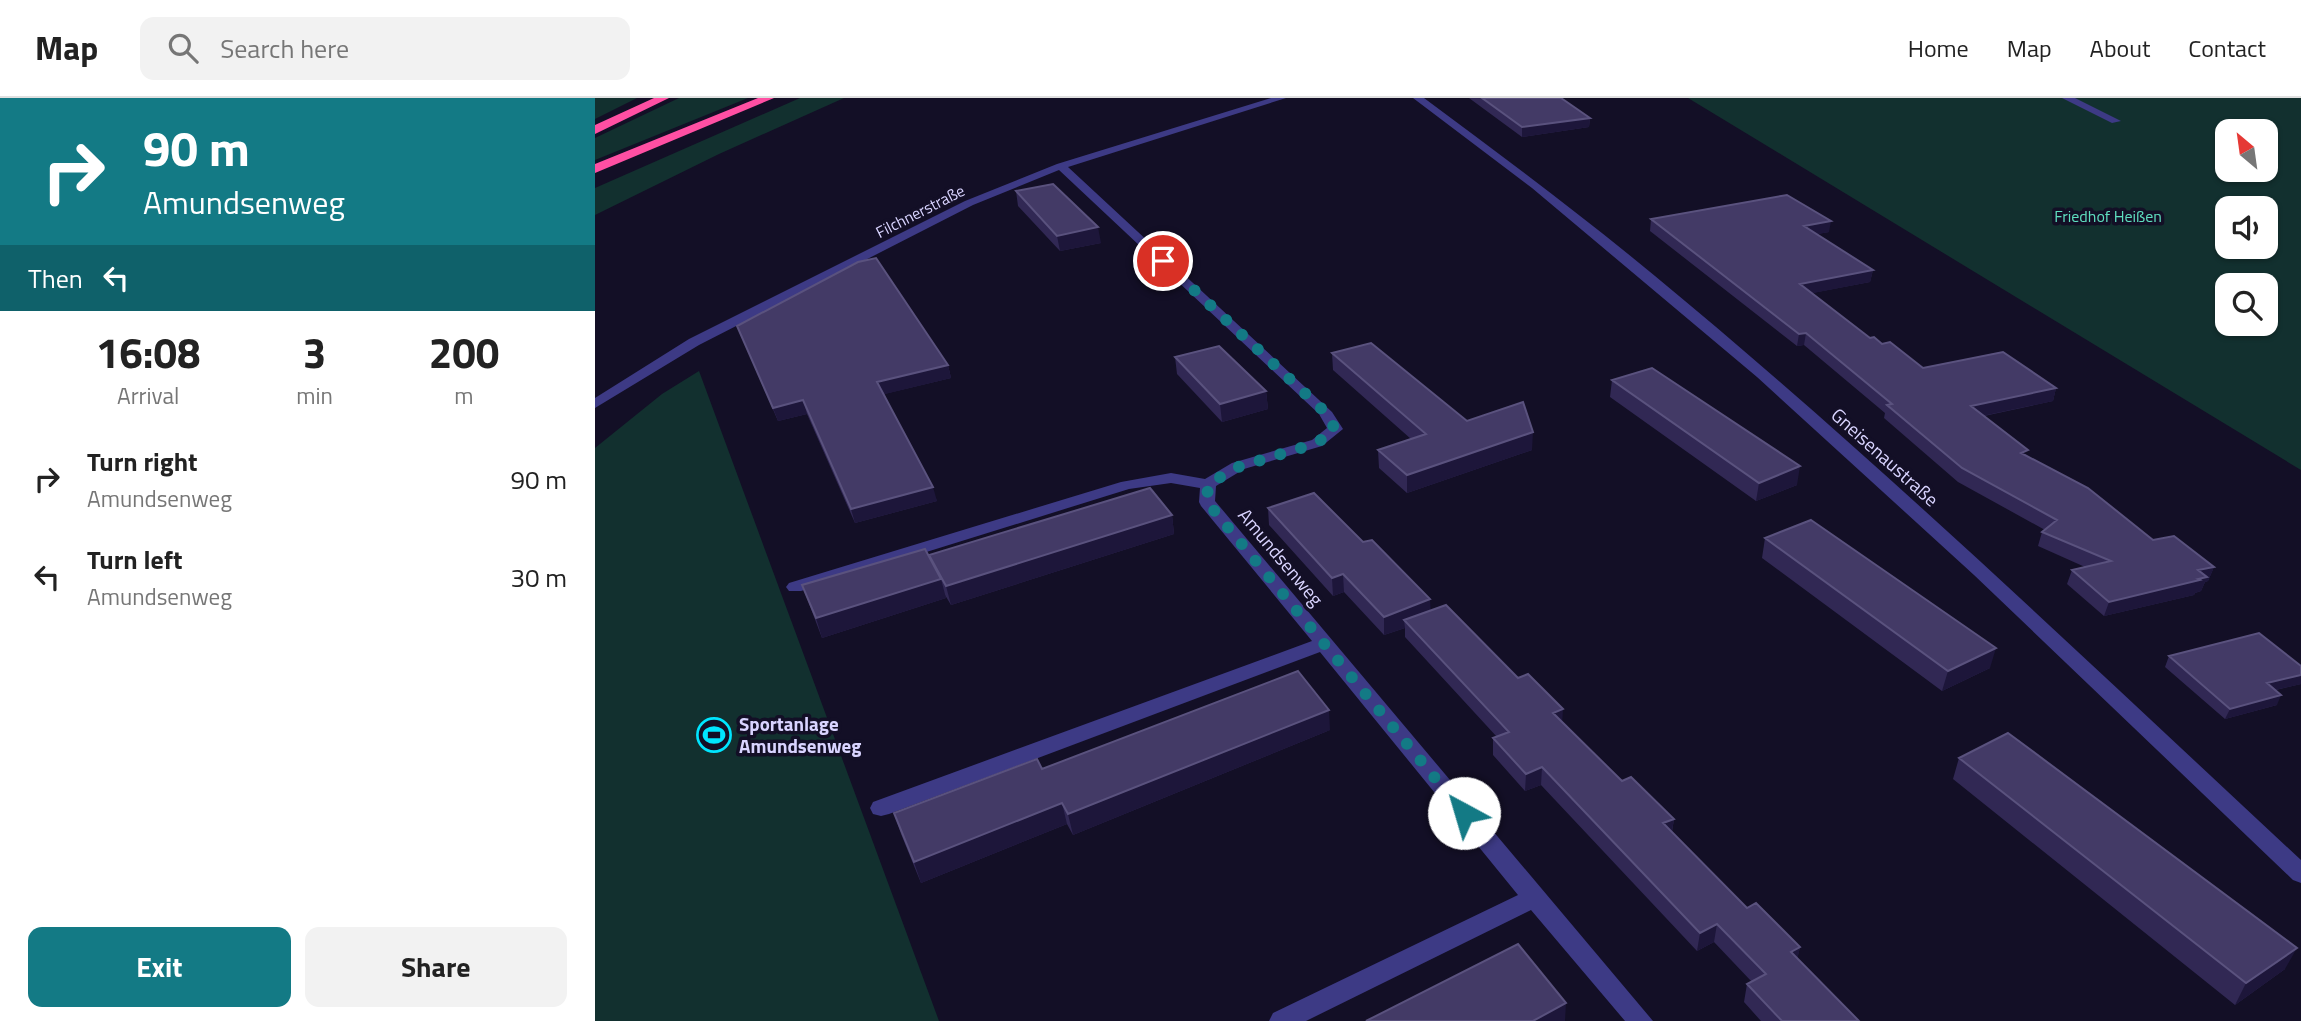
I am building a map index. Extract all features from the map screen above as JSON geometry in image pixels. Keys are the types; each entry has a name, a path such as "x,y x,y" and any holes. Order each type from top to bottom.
{"highway":[{"path":"595,130 663,98"},
{"path":"595,169 768,98"},
{"path":"595,175 692,129"}],"street":[{"name":"Filchnerstraße","path":"595,404 694,342 969,203 1061,166 1281,98"},
{"name":"Gneisenaustraße","path":"1418,98 1514,167 1715,333 1944,539 2301,874"},
{"path":"2067,98 2116,121"},
{"path":"795,587 1127,485 1171,478 1208,484 1238,467 1317,443 1335,429 1325,412 1061,166"},
{"name":"Amundsenweg","path":"1208,484 1207,502 1534,898 1640,1021"},
{"path":"881,808 1325,643"},
{"path":"1282,1021 1534,898"}],"green space":[{"path":"595,98 637,98 595,119"},
{"path":"679,98 748,98 595,160 595,138"},
{"path":"800,98 844,98 719,154 595,215 595,188"},
{"name":"Friedhof Heißen","path":"1688,98 2301,98 2301,470"},
{"name":"Sportanlage Amundsenweg","path":"699,371 939,1021 595,1021 595,448 662,394"}],"building":[{"path":"1482,98 1561,98 1590,118 1522,127"},
{"path":"1053,184 1098,227 1057,236 1016,191"},
{"path":"1787,195 1831,221 1804,226 1873,270 1800,284 1870,338 1874,337 1882,344 1890,342 1923,368 2003,352 2056,388 1971,406 2028,450 2021,453 2088,488 2153,540 2174,536 2214,567 2198,570 2207,577 2109,602 2072,570 2111,561 2042,532 2057,520 1962,468 1887,405 1892,404 1806,333 1799,334 1651,219"},
{"path":"876,258 948,365 877,382 933,487 851,509 803,400 773,408 737,326 858,262"},
{"path":"1371,343 1467,421 1523,402 1533,432 1407,475 1378,450 1426,434 1332,353"},
{"path":"1219,346 1266,391 1220,404 1175,357"},
{"path":"1652,368 1800,466 1759,483 1612,380"},
{"path":"1150,488 1172,515 946,586 929,555"},
{"path":"1314,493 1363,542 1372,540 1430,599 1384,617 1343,574 1332,578 1268,508"},
{"path":"1811,520 1996,648 1948,671 1765,538"},
{"path":"925,549 941,579 816,618 802,585"},
{"path":"1446,605 1518,678 1528,674 1563,709 1553,713 1622,781 1631,777 1674,819 1663,823 1747,908 1756,903 1800,947 1791,952 1859,1021 1782,1021 1747,984 1766,974 1717,924 1700,933 1542,767 1526,774 1493,738 1509,732 1404,620"},
{"path":"2259,633 2301,666 2301,675 2267,683 2281,695 2230,709 2169,656"},
{"path":"1298,671 1329,710 1068,814 1062,803 914,862 894,813 1037,759 1042,769"},
{"path":"2008,733 2297,948 2246,983 1959,758"},
{"path":"1518,944 1566,1003 1533,1021 1366,1021"}],"place":[{"name":"Sportanlage Amundsenweg","path":"714,735"}],"route":[{"path":"1163,261 1325,412 1335,429 1317,443 1238,467 1208,484 1207,502 1464,813"}]}
